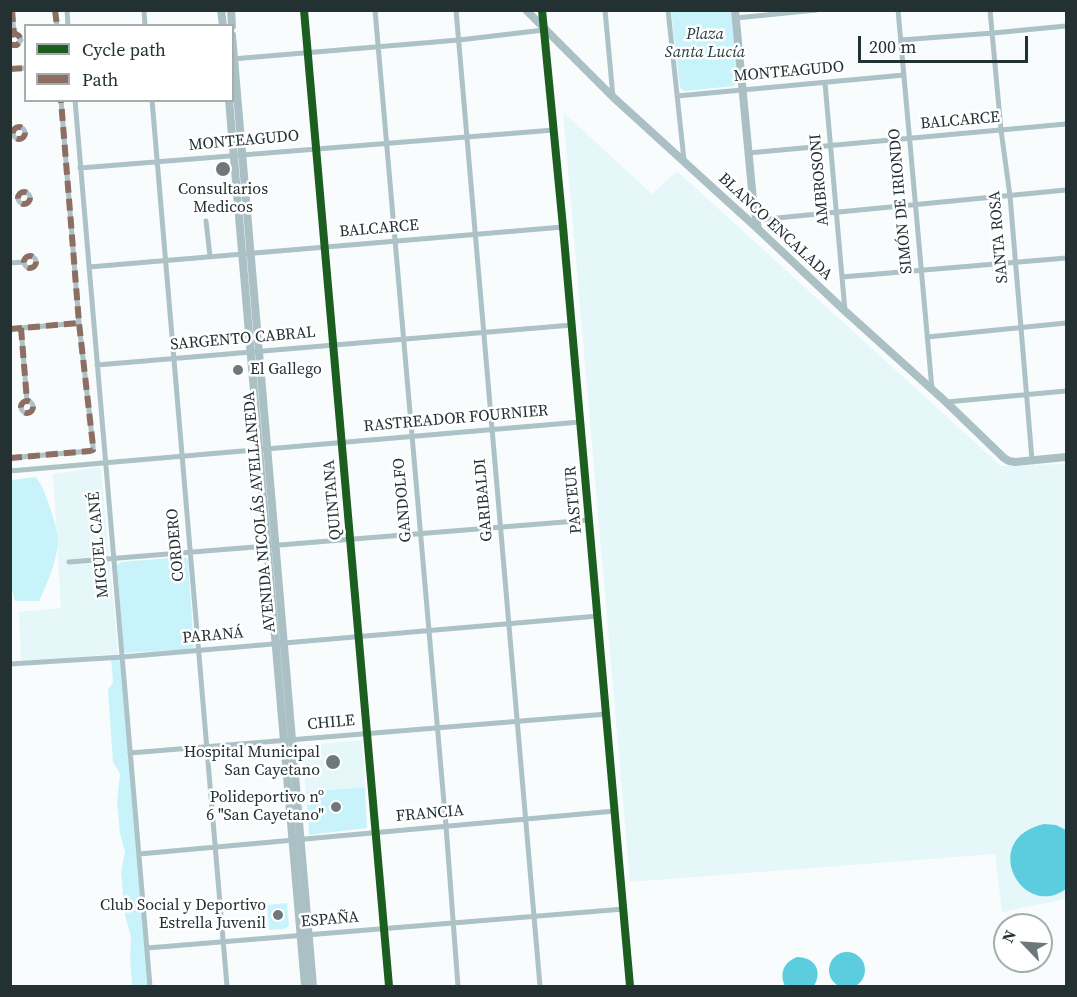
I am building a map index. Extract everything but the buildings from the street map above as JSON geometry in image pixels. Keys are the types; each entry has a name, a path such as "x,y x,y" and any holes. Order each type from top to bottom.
{"main road":[{"name":"BLANCO ENCALADA","path":"525,10 613,97 1009,461 1032,460"},
{"path":"735,14 753,200 758,229"},
{"name":"AVENIDA NICOLÁS AVELLANEDA","path":"234,69 243,155 251,352 267,546 280,643"},
{"name":"AVENIDA NICOLÁS AVELLANEDA","path":"229,102 234,156 260,351 276,545 280,643 288,740 305,935 313,987"},
{"path":"1032,460 1066,457"},
{"name":"AVENIDA NICOLÁS AVELLANEDA","path":"305,935 305,987"}],"street":[{"name":"QUINTANA","path":"304,10 389,987"},
{"name":"GANDOLFO","path":"375,10 458,987"},
{"name":"GARIBALDI","path":"456,10 540,987"},
{"name":"PASTEUR","path":"542,10 630,987"},
{"path":"605,10 613,97"},
{"path":"668,10 684,162"},
{"path":"735,14 816,10"},
{"name":"SIMÓN DE IRIONDO","path":"898,10 932,389"},
{"name":"SANTA ROSA","path":"990,10 1001,130 1010,196 1032,460"},
{"path":"10,44 15,45 20,42 19,36 12,34 12,13"},
{"path":"900,40 1066,26"},
{"path":"234,59 459,40 544,30"},
{"name":"MONTEAGUDO","path":"677,96 904,75"},
{"name":"AMBROSONI","path":"825,83 845,311"},
{"path":"10,458 93,450 79,323 61,102"},
{"name":"MIGUEL CANÉ","path":"75,102 150,987"},
{"name":"CORDERO","path":"152,102 227,987"},
{"name":"BALCARCE","path":"748,153 1066,124"},
{"name":"MONTEAGUDO","path":"80,168 554,130"},
{"path":"756,220 1066,190"},
{"path":"10,199 18,198"},
{"path":"206,221 210,256"},
{"name":"BALCARCE","path":"89,267 563,227"},
{"path":"842,278 1066,258"},
{"path":"10,263 24,262"},
{"path":"10,329 79,323"},
{"path":"927,337 1066,323"},
{"name":"SARGENTO CABRAL","path":"97,365 572,325"},
{"path":"21,328 27,401"},
{"path":"946,402 1066,391"},
{"name":"RASTREADOR FOURNIER","path":"10,471 580,422"},
{"path":"69,562 589,520"},
{"name":"PARANÁ","path":"10,664 199,651 598,616"},
{"name":"CHILE","path":"130,753 607,714"},
{"name":"FRANCIA","path":"139,854 615,811"},
{"name":"ESPAÑA","path":"147,948 624,909"}],"shaded area":[{"path":"563,112 652,194 677,171 1001,466 1066,464 1066,899 1002,912 995,854 630,882"},
{"path":"101,467 118,654 21,661 19,612 61,608 53,474"},
{"name":"Hospital Municipal San Cayetano","path":"362,740 365,787 306,792 302,751 308,750 308,745"}],"green space":[{"name":"Plaza Santa Lucía","path":"671,11 732,11 738,79 734,86 682,90"},
{"path":"35,477 43,489 56,527 57,551 51,573 39,601 15,601 10,582 11,480"},
{"path":"183,557 188,560 194,647 125,653 117,565 121,562"},
{"path":"122,657 150,986 132,986 131,937 125,915 121,872 125,852 120,833 117,802 120,774 113,762 108,690 113,682 111,658"},
{"name":"Polideportivo nº 6 \"San Cayetano\"","path":"365,787 367,828 309,835 306,792"},
{"name":"Club Social y Deportivo Estrella Juvenil","path":"287,903 289,926 284,929 269,930 267,905"}],"water":[{"path":"1044,824 1056,825 1066,830 1066,889 1050,896 1035,894 1022,886 1014,874 1010,860 1013,845 1024,832"},
{"path":"847,952 860,957 865,970 860,983 847,988 834,983 829,970 834,957"},
{"path":"797,957 809,959 816,966 818,975 814,986 785,986 784,969"}],"marked path":[{"path":"12,10 14,34"},
{"path":"55,10 57,24"},
{"path":"10,35 16,34 21,40 17,45 10,44"},
{"path":"10,69 24,68"},
{"path":"10,458 93,450 79,323 61,102"},
{"path":"19,127 25,133 19,139 13,133 19,127"},
{"path":"24,192 30,198 24,204 18,198 24,192"},
{"path":"30,256 36,262 30,268 24,262 30,256"},
{"path":"10,329 79,323"},
{"path":"21,328 27,401"},
{"path":"27,401 33,407 27,413 21,407 27,401"}],"cycle path":[{"path":"304,10 389,986"},
{"path":"542,10 630,986"}],"place":[{"name":"Consultarios Medicos","path":"223,169"},
{"name":"El Gallego","path":"238,370"},
{"name":"Hospital Municipal San Cayetano","path":"333,762"},
{"name":"Polideportivo nº 6 \"San Cayetano\"","path":"336,807"},
{"name":"Club Social y Deportivo Estrella Juvenil","path":"278,915"}]}
